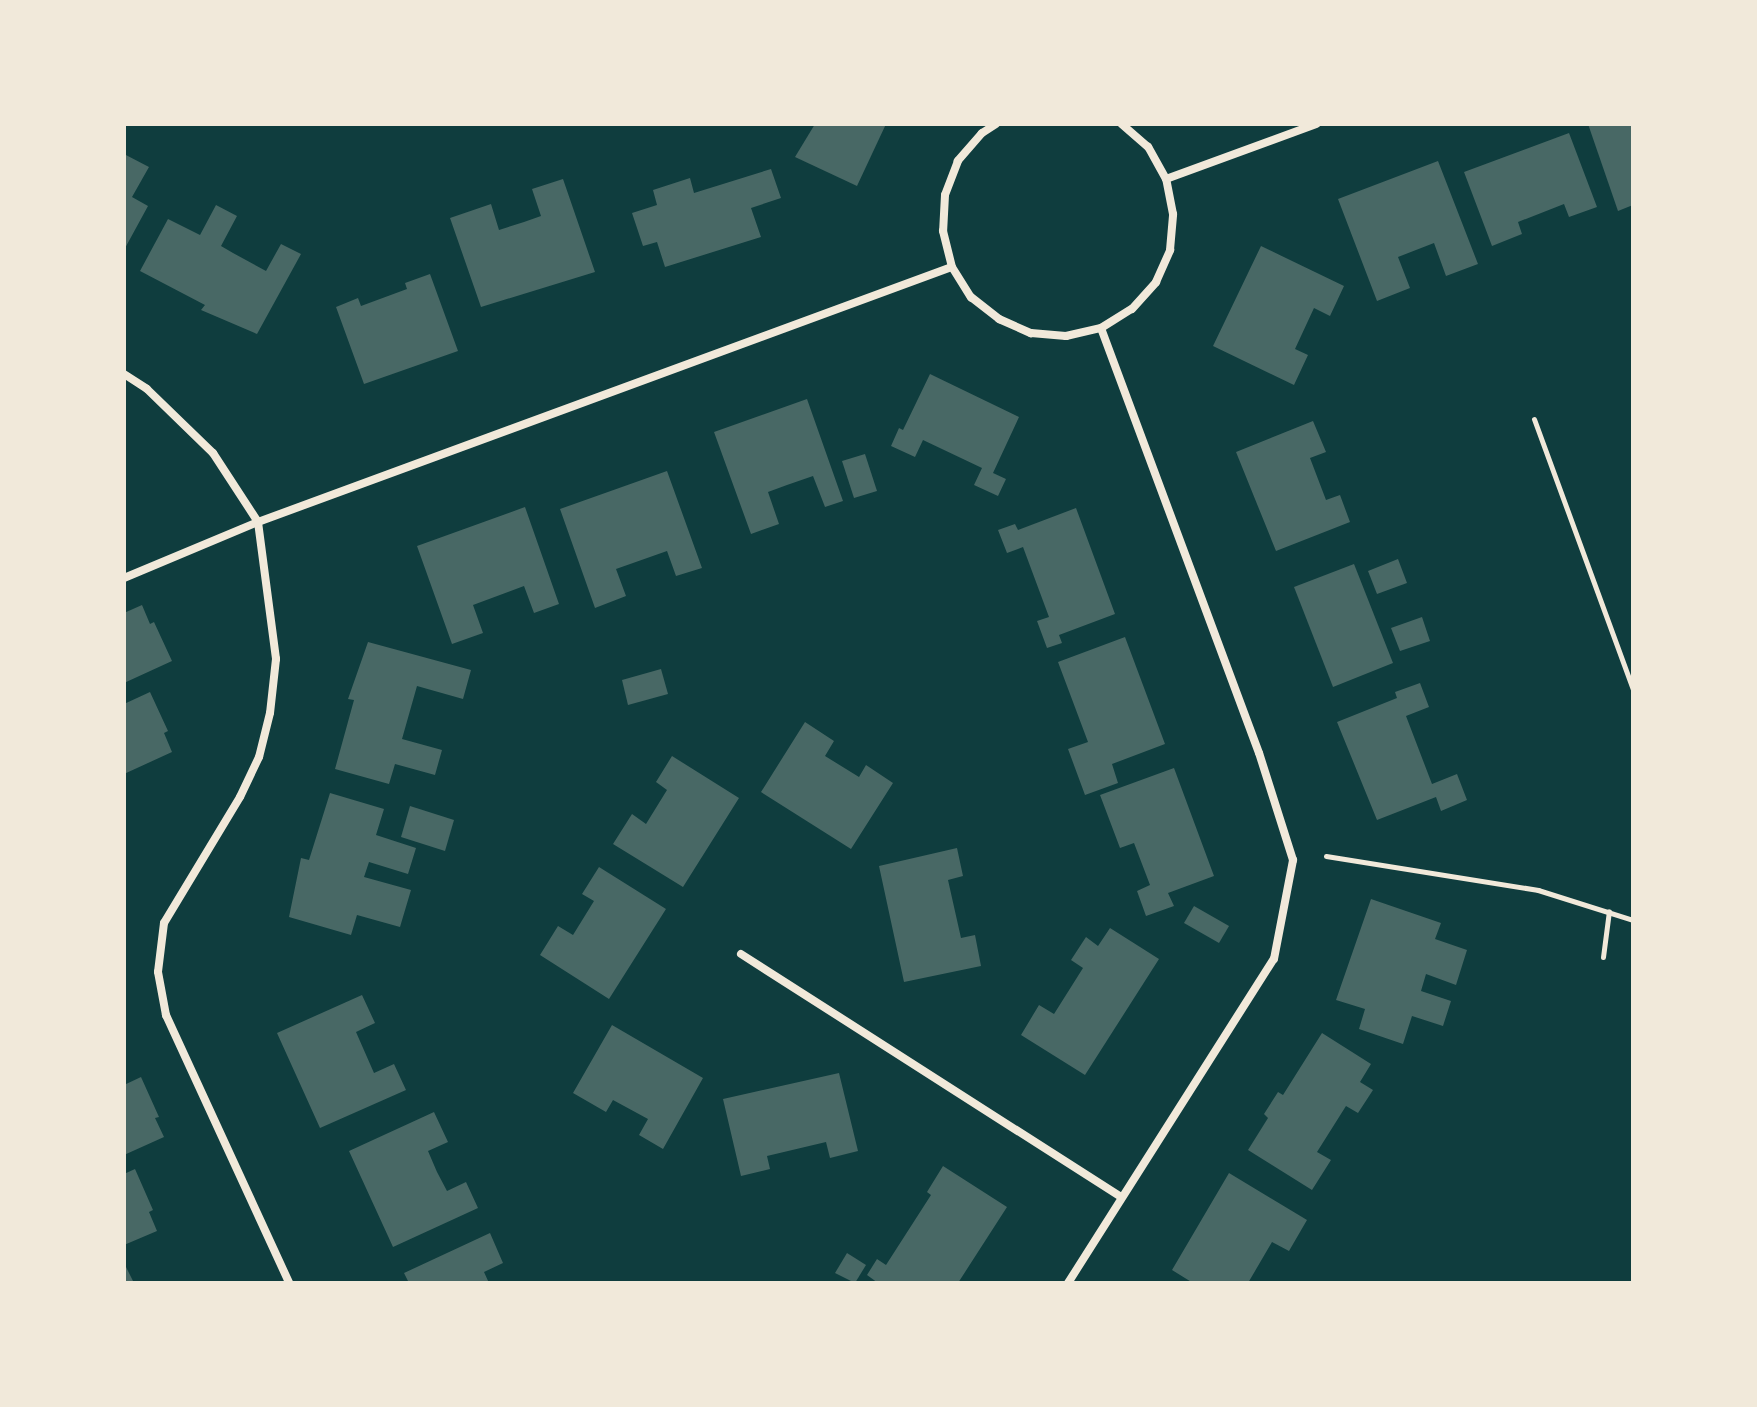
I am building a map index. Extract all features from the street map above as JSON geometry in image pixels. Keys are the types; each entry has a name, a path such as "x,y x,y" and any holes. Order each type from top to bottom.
{"street":[{"path":"996,124 982,133 958,161 945,195 943,231 952,267 971,297 999,319 1031,333 1066,336 1101,328 1132,309 1156,282 1170,250 1173,214 1166,179 1148,147 1122,124"},
{"path":"1166,179 1316,124"},
{"path":"124,578 258,522 952,267"},
{"path":"1068,1283 1274,959 1293,860 1259,753 1101,328"},
{"path":"124,374 147,389 213,453 258,522 276,659 270,713 259,757 240,797 164,923 158,972 166,1015 289,1283"},
{"path":"741,954 1121,1197"}],"path":[{"path":"1534,419 1633,689"},
{"path":"1293,860 1326,856 1459,876 1538,890 1633,920"},
{"path":"1623,915 1633,909"},
{"path":"1603,957 1609,911"}],"building":[{"path":"815,124 886,124 857,186 795,157"},
{"path":"1588,124 1633,124 1633,205 1618,211"},
{"path":"1569,133 1597,207 1569,217 1564,204 1518,222 1522,234 1492,246 1464,172"},
{"path":"124,154 149,167 132,197 148,206 124,250"},
{"path":"1438,161 1478,264 1446,276 1434,243 1398,257 1410,288 1377,301 1338,199"},
{"path":"771,169 781,198 751,208 761,237 665,267 657,242 643,246 632,213 657,205 653,190 690,178 694,193"},
{"path":"563,179 595,272 481,307 450,218 491,204 499,230 524,222 541,216 532,189"},
{"path":"216,205 237,216 221,246 233,253 266,271 281,244 301,254 257,334 201,310 205,305 140,271 168,219 200,235"},
{"path":"1261,246 1344,286 1330,316 1314,308 1295,349 1308,355 1294,385 1213,346"},
{"path":"430,274 458,351 364,384 336,307 358,298 361,306 407,289 405,283"},
{"path":"930,374 1019,417 993,473 1006,479 998,496 974,485 982,468 923,440 915,457 891,446 899,428 903,430"},
{"path":"807,399 843,501 825,507 813,476 787,485 768,492 779,524 751,534 714,432"},
{"path":"1313,421 1326,452 1310,458 1326,500 1340,495 1350,522 1276,551 1236,452"},
{"path":"865,454 877,491 854,498 842,461"},
{"path":"667,471 702,568 676,576 667,551 616,569 626,596 595,608 560,509"},
{"path":"525,507 559,604 534,613 524,586 473,605 483,633 452,644 417,546"},
{"path":"1076,508 1115,614 1059,635 1062,643 1047,648 1037,621 1049,617 1023,547 1007,553 998,530 1015,524 1018,530"},
{"path":"1398,559 1407,583 1377,594 1368,571"},
{"path":"1354,564 1393,663 1333,687 1294,587"},
{"path":"142,605 150,624 154,622 172,661 124,683 124,613"},
{"path":"1422,617 1430,641 1400,651 1391,628"},
{"path":"1125,637 1165,744 1112,764 1118,783 1085,795 1068,749 1088,742 1058,662"},
{"path":"368,642 471,670 463,699 417,686 402,739 442,750 435,775 395,764 389,784 335,769 354,700 348,699"},
{"path":"661,669 668,694 628,705 622,680"},
{"path":"1420,683 1429,707 1406,716 1432,784 1457,774 1467,800 1441,811 1436,797 1377,820 1337,722 1397,698 1395,692"},
{"path":"150,692 168,731 164,733 172,752 124,774 124,704"},
{"path":"805,722 834,741 825,756 859,777 866,765 893,783 851,849 761,792"},
{"path":"672,756 739,798 683,887 613,844 632,814 646,824 667,790 656,782"},
{"path":"1174,768 1214,876 1168,893 1174,906 1146,916 1137,891 1150,885 1134,843 1120,848 1100,795"},
{"path":"330,793 384,809 376,835 416,848 408,874 369,862 364,877 411,890 400,927 357,915 351,935 289,917 301,858 309,860"},
{"path":"410,806 454,820 445,851 401,837"},
{"path":"957,848 963,876 948,880 961,938 975,935 981,966 904,982 879,866"},
{"path":"599,867 666,909 609,999 540,955 558,926 573,935 594,901 582,894"},
{"path":"1371,899 1441,923 1435,939 1467,950 1456,985 1426,974 1421,991 1451,1001 1443,1026 1412,1016 1403,1044 1359,1029 1365,1009 1336,1000"},
{"path":"1194,906 1229,926 1219,943 1184,923"},
{"path":"1110,928 1159,959 1085,1075 1021,1035 1039,1005 1054,1014 1083,968 1071,960 1086,937 1098,946"},
{"path":"362,995 375,1023 356,1032 374,1073 394,1064 406,1090 320,1128 277,1033"},
{"path":"612,1025 703,1078 663,1149 639,1135 648,1119 613,1100 606,1112 573,1093"},
{"path":"1322,1033 1371,1064 1360,1082 1373,1090 1358,1113 1346,1106 1317,1152 1331,1160 1312,1190 1248,1150 1268,1118 1264,1114 1278,1092 1283,1095"},
{"path":"839,1073 858,1151 830,1158 826,1142 767,1156 770,1169 741,1176 723,1099"},
{"path":"141,1077 159,1117 155,1118 164,1137 124,1155 124,1085"},
{"path":"434,1112 448,1142 428,1151 437,1172 447,1191 466,1182 478,1208 393,1247 349,1151"},
{"path":"943,1166 1007,1207 958,1283 878,1283 867,1275 877,1259 886,1265 931,1195 927,1192"},
{"path":"135,1169 153,1210 149,1212 157,1231 124,1245 124,1174"},
{"path":"1229,1173 1307,1220 1289,1251 1272,1242 1248,1283 1193,1283 1172,1270"},
{"path":"490,1233 503,1263 484,1272 489,1283 409,1283 404,1273"},
{"path":"847,1253 866,1265 855,1283 835,1273"},
{"path":"126,1267 134,1283 124,1283"}]}
